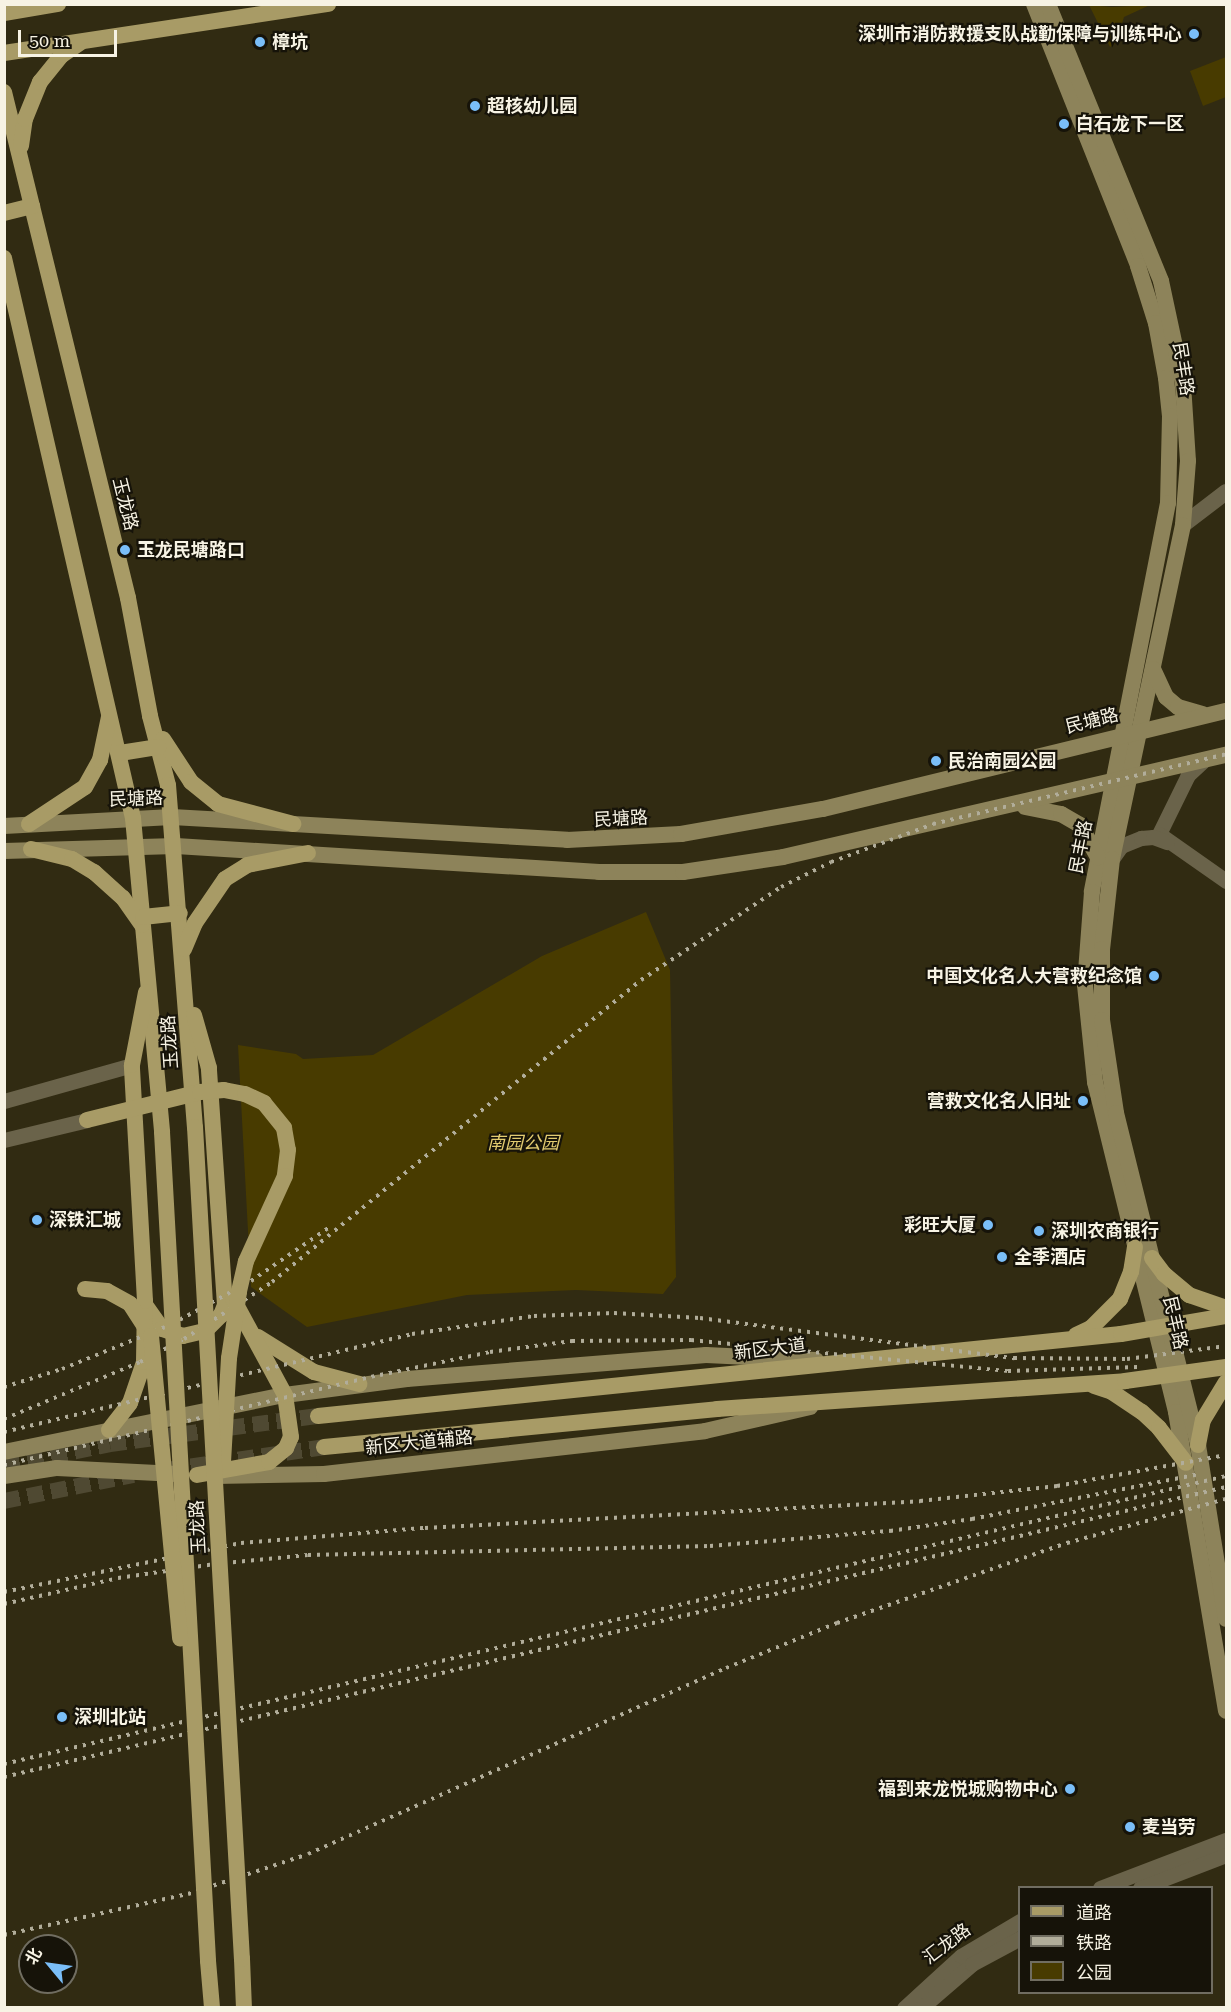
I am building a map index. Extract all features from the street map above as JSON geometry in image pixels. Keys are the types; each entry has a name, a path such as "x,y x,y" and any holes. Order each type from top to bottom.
{"main road":[{"path":"4,13 58,4"},
{"path":"4,53 328,4"},
{"name":"民丰路","path":"1034,4 1138,266 1156,322 1167,378 1171,451 1168,503 1132,732 1086,957 1087,1019 1095,1082 1135,1247 1163,1327 1175,1374 1198,1445 1227,1619"},
{"name":"民丰路","path":"1048,4 1161,281 1172,318 1186,419 1188,461 1183,525 1153,669 1132,732"},
{"path":"20,153 25,119 40,82 62,55 84,41"},
{"name":"玉龙路","path":"4,92 128,598 150,717 159,747 176,846 195,1127 244,2007"},
{"path":"4,213 32,206"},
{"name":"玉龙路","path":"4,258 134,818 162,1132 194,1725 212,2007"},
{"path":"1153,669 1166,697 1178,707 1200,714 1224,712"},
{"path":"29,824 71,799 93,777 104,746 110,707"},
{"name":"民塘路","path":"4,826 172,817 567,840 681,834 823,809 1132,732 1224,712"},
{"path":"150,717 180,768 204,794 236,811 293,824"},
{"path":"120,753 159,747"},
{"path":"4,851 176,846 599,872 682,872 783,857 1122,782 1227,755"},
{"path":"1012,805 1042,808 1070,820 1091,838 1105,858"},
{"path":"31,849 72,859 94,872 123,898 144,923 180,914"},
{"path":"182,953 195,922 225,879 247,865 308,853"},
{"name":"民丰路","path":"1105,858 1102,1020 1116,1113 1152,1258 1163,1327"},
{"path":"109,1430 130,1403 139,1383 144,1362 145,1301 132,1065 148,980"},
{"path":"145,1301 148,1312 162,1329 183,1336 194,1335 214,1324 221,1315 226,1284 209,1068 185,982"},
{"path":"87,1120 200,1092 224,1090 245,1094 264,1103 284,1128 288,1150 285,1176 246,1261 230,1347 223,1452 221,1589"},
{"path":"1067,1339 1090,1328 1120,1299 1131,1272 1135,1247"},
{"path":"1152,1258 1164,1274 1190,1295 1227,1308"},
{"path":"196,1475 257,1467 278,1457 291,1437 285,1395 226,1284"},
{"path":"85,1289 107,1291 130,1304 151,1336 177,1621 194,1725"},
{"name":"新区大道","path":"318,1416 832,1361 1067,1339 1227,1316"},
{"path":"248,1327 272,1350 298,1365 359,1384"},
{"path":"4,1452 285,1395 359,1384 706,1355 832,1361"},
{"path":"324,1447 834,1401 1082,1384 1227,1367"},
{"name":"民丰路","path":"1175,1374 1186,1463 1227,1711"},
{"path":"1198,1445 1203,1420 1227,1382"},
{"path":"1082,1384 1112,1392 1142,1412 1160,1428 1186,1463"},
{"name":"新区大道辅路","path":"4,1476 75,1468 196,1475 324,1474 705,1431 834,1401"},
{"path":"203,2007 208,1967"},
{"path":"243,1979 251,2007"}],"street":[{"path":"1183,525 1227,492"},
{"path":"1203,761 1188,775 1161,824 1160,836 1227,881"},
{"path":"1105,858 1121,846 1140,838 1153,837 1167,842"},
{"path":"4,1101 132,1065"},
{"path":"4,1140 87,1120"},
{"path":"1103,1886 1227,1840"},
{"path":"1143,1886 1227,1855"},
{"name":"汇龙路","path":"904,2007 961,1956 1018,1922"},
{"name":"汇龙路","path":"921,2007 972,1964 1018,1939"}],"green space":[{"path":"1089,5 1112,7 1150,5 1124,17 1116,43 1110,47"},
{"path":"1226,57 1226,97 1203,106 1190,71"},
{"name":"南园公园","path":"646,912 670,970 676,1277 663,1294 576,1290 467,1295 307,1327 251,1287 238,1045 296,1054 303,1059 373,1055 542,956"}],"tunnel":[{"path":"4,1466 110,1444 318,1416"},
{"path":"167,1470 324,1447"},
{"path":"4,1501 133,1475"}],"railway":[{"path":"4,1419 140,1362 184,1339 272,1282 641,980 781,887 831,862 933,824 1226,754"},
{"path":"4,1387 62,1369 172,1324 251,1281 331,1226"},
{"path":"4,1432 412,1334 534,1316 614,1313 700,1318 1014,1358 1127,1359 1226,1346"},
{"path":"4,1465 380,1375 490,1352 572,1341 691,1340 1008,1371 1138,1367"},
{"path":"4,1592 241,1543 425,1528 920,1501 1057,1486 1226,1455"},
{"path":"4,1604 118,1578 215,1564 308,1555 710,1546 890,1531 972,1519 1200,1474"},
{"path":"4,1764 1226,1476"},
{"path":"4,1777 1226,1487"},
{"path":"4,1935 188,1894 308,1854 726,1668 837,1623 1067,1543 1226,1499"}],"place":[{"name":"深圳市消防救援支队战勤保障与训练中心","path":"1194,34"},
{"name":"樟坑","path":"260,42"},
{"name":"超核幼儿园","path":"475,106"},
{"name":"白石龙下一区","path":"1064,124"},
{"name":"玉龙民塘路口","path":"125,550"},
{"name":"民治南园公园","path":"936,761"},
{"name":"中国文化名人大营救纪念馆","path":"1154,976"},
{"name":"营救文化名人旧址","path":"1083,1101"},
{"name":"深铁汇城","path":"37,1220"},
{"name":"彩旺大厦","path":"988,1225"},
{"name":"深圳农商银行","path":"1039,1231"},
{"name":"全季酒店","path":"1002,1257"},
{"name":"深圳北站","path":"62,1717"},
{"name":"福到来龙悦城购物中心","path":"1070,1789"},
{"name":"麦当劳","path":"1130,1827"}]}
